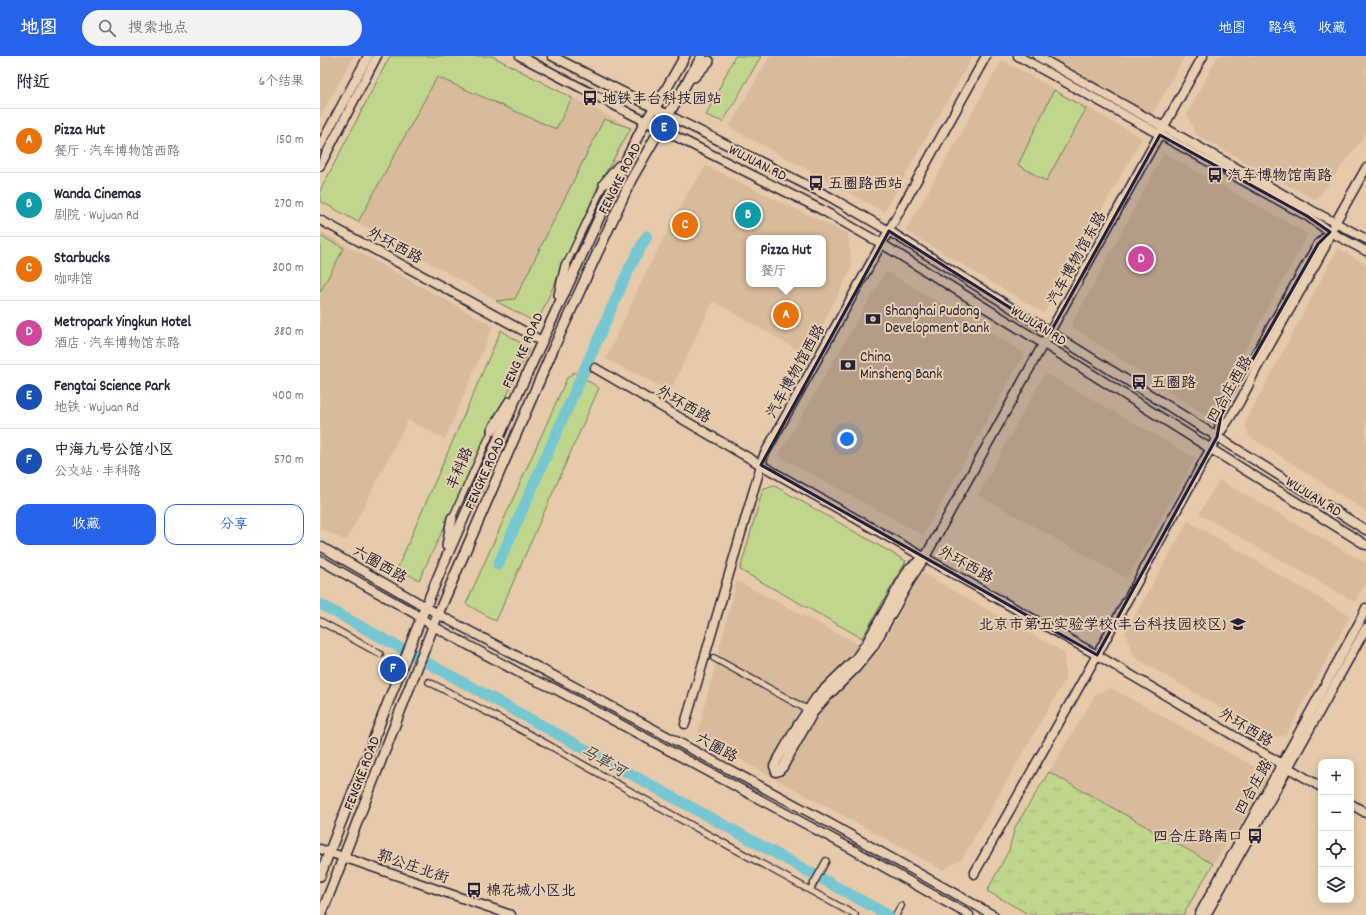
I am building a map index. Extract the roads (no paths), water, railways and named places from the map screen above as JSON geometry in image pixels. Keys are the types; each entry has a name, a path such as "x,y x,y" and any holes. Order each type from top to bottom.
{"main road":[{"name":"FENG KE ROAD","path":"324,850 442,565 557,307 627,158 646,121 685,56"},
{"name":"FENGKE ROAD","path":"321,915 433,626 551,355 628,187 685,86 693,80 707,58"},
{"path":"604,184 627,158"},
{"path":"557,307 566,265"},
{"path":"492,430 520,389"},
{"path":"442,565 452,518"},
{"path":"320,876 324,850"}],"street":[{"path":"320,146 368,56"},
{"path":"320,166 377,56"},
{"name":"WUJUAN RD","path":"520,56 822,210 882,244 1366,545"},
{"path":"552,56 655,107 668,115"},
{"name":"汽车博物馆西路","path":"685,724 764,455 986,56"},
{"path":"1018,56 1366,239"},
{"path":"1037,56 1307,216 1330,232 1366,251"},
{"name":"汽车博物馆东路","path":"925,557 1203,56"},
{"name":"WUJUAN RD","path":"668,115 830,197 889,231 1366,530"},
{"name":"四合庄西路","path":"974,874 1217,437 1249,386 1255,371 1325,247 1330,232 1366,168"},
{"path":"566,265 604,184"},
{"name":"外环西路","path":"320,220 542,341"},
{"name":"外环西路","path":"595,368 761,465 1097,655 1318,785"},
{"name":"丰科路","path":"452,518 492,430"},
{"name":"六圈西路","path":"320,546 425,607"},
{"path":"810,711 774,766 776,772 783,767 810,711 817,696 856,658 867,642 909,568 925,557"},
{"name":"六圈西路","path":"320,560 421,618"},
{"name":"六圈路","path":"425,607 831,824 993,915"},
{"name":"四合庄路","path":"1206,915 1366,608"},
{"name":"六圈路","path":"421,618 523,675 555,689 850,848 969,915"},
{"path":"320,621 380,654"},
{"name":"四合庄路","path":"1199,915 1284,766 1366,628"},
{"path":"714,658 810,711"},
{"path":"429,682 529,734 855,915"},
{"path":"1354,806 1366,813"},
{"name":"郭公庄北街","path":"324,850 511,915"},
{"path":"810,890 826,861"},
{"path":"896,915 901,906"}],"waterway":[{"path":"498,565 629,269 647,236"},
{"name":"马草河","path":"320,604 888,915"}],"place":[{"name":"地铁丰台科技园站","path":"590,98"},
{"name":"Fengtai Science Park","path":"664,128"},
{"name":"汽车博物馆南路","path":"1215,175"},
{"name":"五圈路西站","path":"816,183"},
{"name":"Wanda Cinemas","path":"748,215"},
{"name":"Starbucks","path":"685,225"},
{"name":"Metropark Yingkun Hotel","path":"1141,259"},
{"name":"Pizza Hut","path":"786,315"},
{"name":"Shanghai Pudong Development Bank","path":"873,319"},
{"name":"China Minsheng Bank","path":"848,365"},
{"name":"五圈路","path":"1139,382"},
{"name":"北京市第五实验学校(丰台科技园校区)","path":"1238,624"},
{"name":"中海九号公馆小区","path":"393,669"},
{"name":"四合庄路南口","path":"1255,836"},
{"name":"棉花城小区北","path":"474,890"}]}
